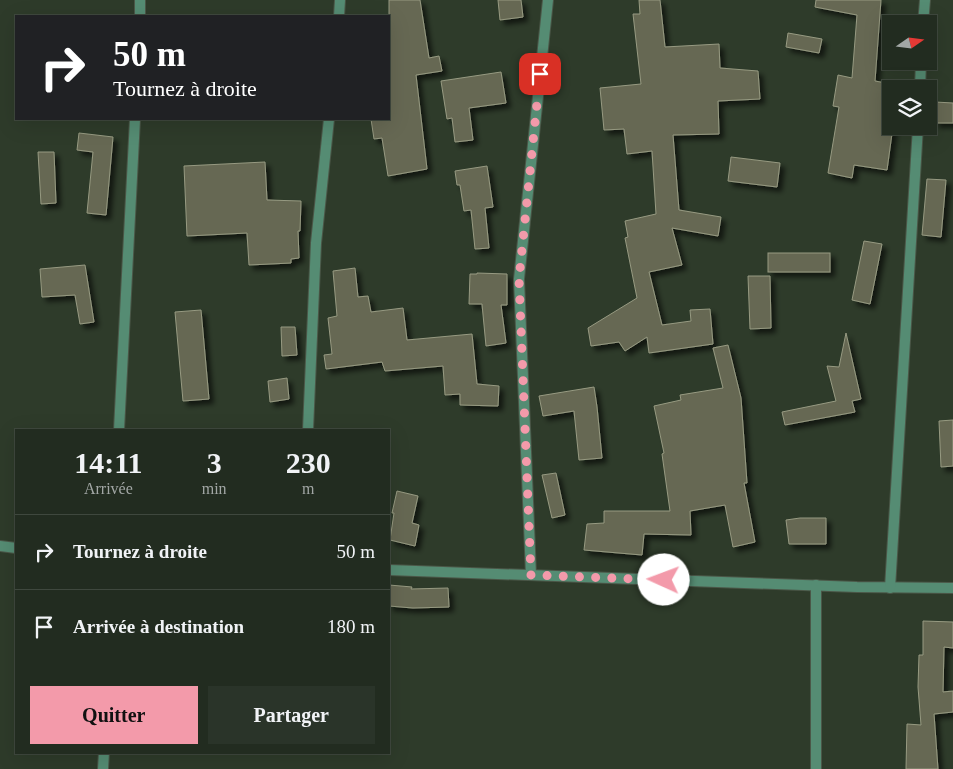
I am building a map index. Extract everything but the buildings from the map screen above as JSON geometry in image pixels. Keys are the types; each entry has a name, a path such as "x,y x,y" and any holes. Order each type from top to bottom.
{"street":[{"path":"140,0 140,15"},
{"path":"339,15 340,0"},
{"path":"531,575 519,279 548,0"},
{"path":"924,15 925,0"},
{"path":"120,429 135,120"},
{"path":"308,429 316,243 328,120"},
{"path":"890,588 917,135"},
{"path":"0,546 15,548"},
{"path":"390,570 890,588 953,588"},
{"path":"816,585 816,769"},
{"path":"103,769 104,754"}],"route":[{"path":"540,74 519,279 531,575 664,580"}]}
